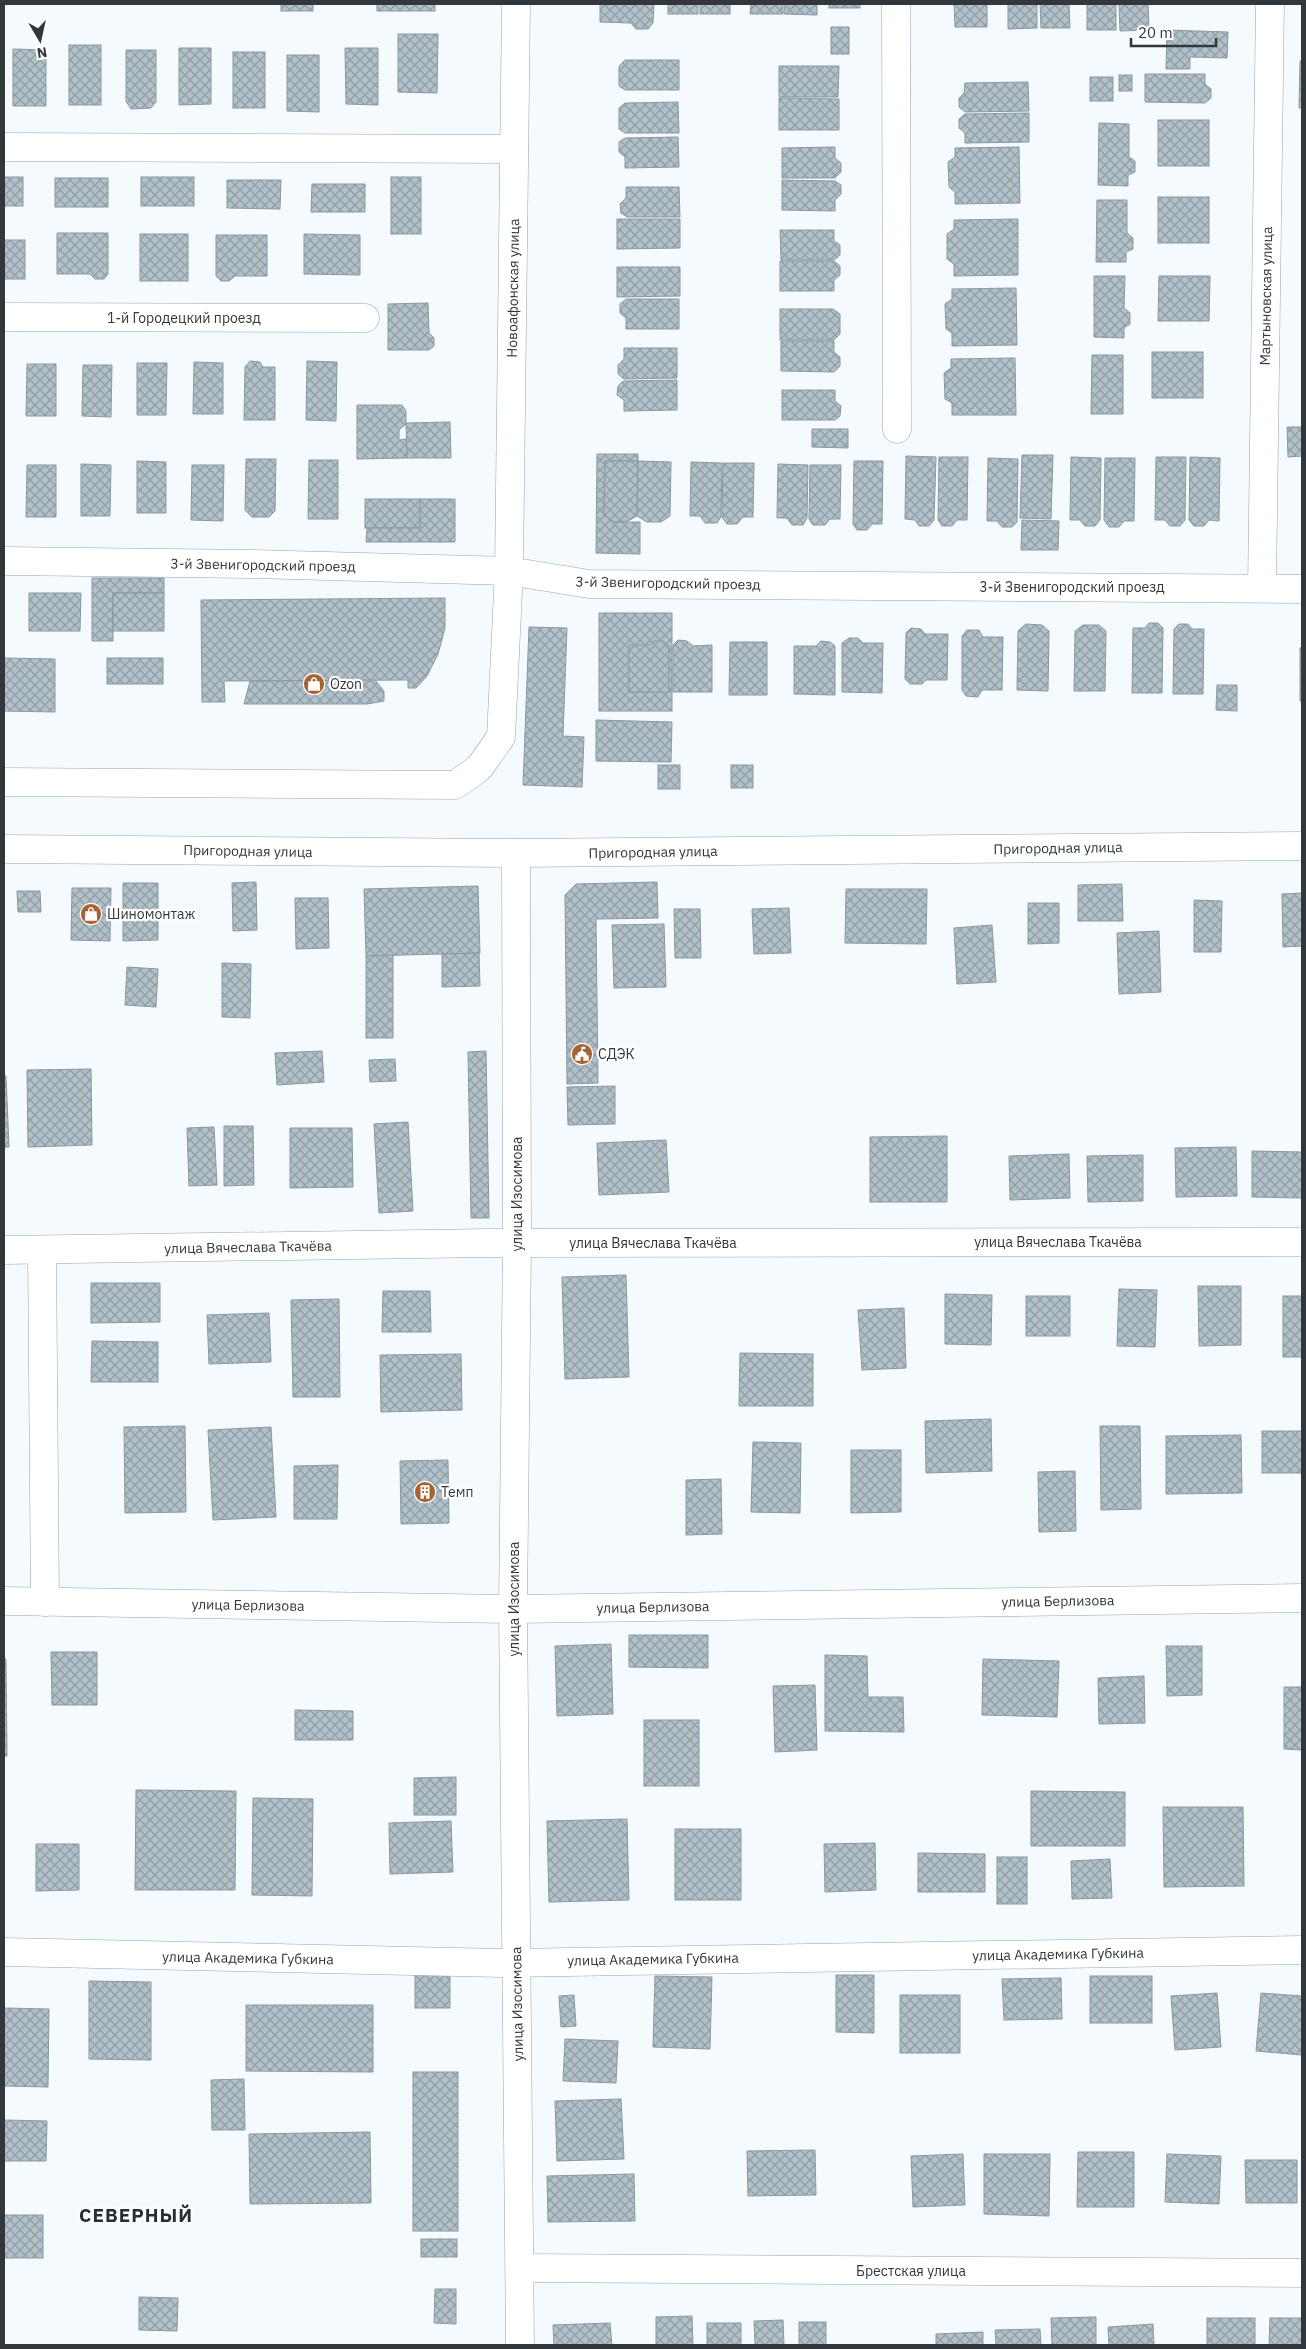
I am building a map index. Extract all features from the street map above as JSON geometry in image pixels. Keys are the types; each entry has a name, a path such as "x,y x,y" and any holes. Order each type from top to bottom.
{"street":[{"name":"Новоафонская улица","path":"4,782 455,785 479,768 501,737 509,571 516,4"},
{"path":"896,4 897,429"},
{"name":"Мартыновская улица","path":"1262,588 1270,4"},
{"path":"4,147 514,149"},
{"name":"1-й Городецкий проезд","path":"4,317 365,318"},
{"name":"3-й Звенигородский проезд","path":"4,562 252,564 509,571 589,584 1302,589"},
{"name":"Пригородная улица","path":"4,849 516,853 1302,846"},
{"name":"улица Изосимова","path":"516,853 517,1243 513,1609 520,2345"},
{"name":"улица Вячеслава Ткачёва","path":"4,1250 517,1243 1302,1242"},
{"path":"42,1250 46,1602"},
{"name":"улица Берлизова","path":"4,1601 513,1609 1302,1598"},
{"name":"улица Академика Губкина","path":"4,1952 174,1957 517,1961 1302,1950"},
{"name":"Брестская улица","path":"520,2268 1302,2274"}],"building":[{"path":"281,4 313,4 313,11 281,11"},
{"path":"377,4 435,4 435,11 377,11"},
{"path":"600,4 654,4 653,23 648,29 636,29 631,23 600,22"},
{"path":"668,4 698,4 698,14 668,14"},
{"path":"700,4 730,4 730,14 700,14"},
{"path":"751,4 783,4 783,14 750,14"},
{"path":"785,4 817,4 817,15 784,14"},
{"path":"829,4 860,4 860,8 829,8"},
{"path":"954,4 987,4 987,27 955,27"},
{"path":"1008,4 1037,4 1037,28 1008,29"},
{"path":"1040,4 1069,4 1070,28 1041,28"},
{"path":"1087,4 1116,4 1116,30 1087,30"},
{"path":"1119,4 1148,4 1149,30 1120,31"},
{"path":"831,27 849,27 849,54 831,54"},
{"path":"1167,30 1228,32 1227,58 1190,57 1190,69 1166,69"},
{"path":"398,34 438,34 437,93 398,92"},
{"path":"69,45 101,45 101,105 69,105"},
{"path":"179,48 211,48 211,104 179,105"},
{"path":"345,48 378,48 378,105 346,104"},
{"path":"13,49 46,50 46,106 13,106"},
{"path":"126,50 156,50 156,102 151,108 131,109 126,101"},
{"path":"233,52 265,52 265,108 233,108"},
{"path":"287,55 319,55 319,112 287,111"},
{"path":"625,60 679,60 679,90 625,90 619,86 619,66"},
{"path":"1300,61 1302,61 1302,108 1299,108"},
{"path":"779,66 839,66 838,97 779,97"},
{"path":"1145,74 1205,74 1205,84 1211,89 1211,98 1205,103 1145,102"},
{"path":"1119,75 1132,75 1132,91 1119,91"},
{"path":"1090,77 1113,77 1113,101 1090,101"},
{"path":"1028,82 1029,111 965,112 959,107 959,98 964,93 965,83"},
{"path":"779,98 839,99 839,130 779,130"},
{"path":"678,102 679,133 625,133 619,129 619,108 625,103"},
{"path":"1029,113 1029,142 965,143 965,133 959,128 959,119 965,114"},
{"path":"1158,120 1209,120 1209,166 1158,166"},
{"path":"1099,123 1129,124 1129,157 1135,161 1135,172 1128,175 1128,186 1098,185"},
{"path":"678,137 679,167 625,168 625,157 619,152 619,142 625,138"},
{"path":"835,147 835,158 841,163 841,172 835,178 782,178 782,148"},
{"path":"1019,147 1020,203 955,204 955,192 949,187 948,162 955,157 955,148"},
{"path":"4,177 23,177 23,206 4,206"},
{"path":"141,177 194,177 194,206 141,206"},
{"path":"391,177 421,177 421,234 391,234"},
{"path":"55,178 108,178 108,207 55,207"},
{"path":"227,180 281,180 280,209 227,208"},
{"path":"782,180 835,181 841,185 841,194 835,200 835,211 782,210"},
{"path":"312,184 365,184 365,212 311,212"},
{"path":"626,187 679,187 680,217 627,217 621,213 620,204 626,198"},
{"path":"1158,197 1209,197 1209,243 1158,243"},
{"path":"1097,200 1127,200 1127,233 1133,238 1133,249 1126,252 1126,262 1096,262"},
{"path":"617,219 680,219 680,248 617,249"},
{"path":"1018,219 1018,275 954,276 954,264 947,259 947,234 954,229 954,220"},
{"path":"780,230 834,230 834,241 840,245 840,255 834,260 781,260"},
{"path":"57,233 108,233 108,274 104,279 95,279 90,274 57,274"},
{"path":"140,234 188,234 188,281 140,281"},
{"path":"304,234 360,235 360,275 304,274"},
{"path":"216,235 267,235 267,276 235,276 229,281 221,281 216,276"},
{"path":"4,240 25,240 25,279 4,279"},
{"path":"780,261 834,261 840,266 840,275 834,280 834,291 780,291"},
{"path":"617,267 680,267 680,296 617,297"},
{"path":"1094,276 1125,276 1124,308 1130,313 1130,324 1124,328 1124,338 1094,337"},
{"path":"1159,276 1210,276 1209,321 1158,321"},
{"path":"1016,288 1017,345 952,346 952,333 946,329 945,304 952,299 952,289"},
{"path":"626,299 679,299 679,329 626,329 626,318 620,313 620,304"},
{"path":"428,303 429,333 434,338 434,346 429,350 388,350 388,304"},
{"path":"780,309 833,309 840,314 840,334 834,340 780,340"},
{"path":"781,341 834,341 834,352 840,357 840,366 834,372 781,371"},
{"path":"624,348 677,348 677,378 624,379 618,374 618,365 624,359"},
{"path":"1152,352 1203,352 1203,398 1152,398"},
{"path":"1092,355 1123,355 1123,414 1091,414"},
{"path":"1015,358 1016,415 952,415 952,403 945,399 944,373 951,368 951,359"},
{"path":"250,361 260,362 263,367 275,367 275,420 244,420 245,367"},
{"path":"307,361 337,362 336,421 306,420"},
{"path":"194,362 223,363 223,414 193,414"},
{"path":"137,363 167,363 166,415 137,415"},
{"path":"27,364 56,364 56,416 26,416"},
{"path":"83,365 112,365 111,417 82,416"},
{"path":"677,380 677,410 624,411 624,400 617,395 618,386 623,381"},
{"path":"782,390 835,390 835,401 841,406 840,416 835,420 782,420"},
{"path":"357,405 402,405 406,411 406,424 399,430 399,440 406,439 407,458 357,459"},
{"path":"450,422 451,458 407,458 406,423"},
{"path":"1287,427 1302,427 1302,456 1288,457"},
{"path":"812,429 848,429 848,448 812,447"},
{"path":"597,454 638,454 638,461 605,461 604,515 614,522 640,522 640,554 596,553"},
{"path":"1022,455 1053,455 1051,519 1020,518"},
{"path":"906,456 936,457 934,520 929,526 919,526 915,520 905,519"},
{"path":"939,457 968,457 967,520 957,520 952,526 942,526 938,520"},
{"path":"1071,457 1101,458 1100,520 1095,526 1085,526 1080,520 1070,520"},
{"path":"1156,457 1186,457 1185,520 1180,526 1170,526 1165,520 1155,520"},
{"path":"1190,457 1220,458 1219,521 1209,520 1204,526 1194,526 1189,520"},
{"path":"988,458 1018,459 1017,522 1012,527 1002,527 997,521 987,521"},
{"path":"1105,458 1135,458 1134,521 1124,521 1119,527 1109,527 1104,520"},
{"path":"246,459 276,459 275,511 269,517 252,517 245,510"},
{"path":"309,460 338,460 338,519 308,519"},
{"path":"137,461 166,462 166,513 137,513"},
{"path":"605,461 638,461 637,516 628,521 614,522 604,515"},
{"path":"638,461 671,462 670,516 661,522 647,522 637,516"},
{"path":"854,461 883,461 882,524 872,524 867,530 857,530 853,524"},
{"path":"691,462 722,463 721,517 717,523 705,523 700,516 690,516"},
{"path":"723,463 754,463 753,517 743,517 737,524 727,524 722,517"},
{"path":"81,464 111,465 110,516 81,516"},
{"path":"778,464 808,465 807,518 803,525 792,525 787,518 777,518"},
{"path":"27,465 56,465 56,517 26,517"},
{"path":"192,465 224,465 223,521 191,520"},
{"path":"810,465 841,465 840,519 830,519 825,525 813,525 809,519"},
{"path":"365,499 420,499 420,528 365,528"},
{"path":"420,499 455,499 455,542 366,542 367,528 420,528"},
{"path":"1022,520 1059,521 1058,550 1021,550"},
{"path":"92,578 164,578 164,593 113,593 113,641 92,641"},
{"path":"29,593 81,593 80,631 29,631"},
{"path":"113,593 164,593 164,631 113,631"},
{"path":"445,598 445,628 438,654 427,676 416,688 408,688 408,680 224,681 225,702 202,702 201,600"},
{"path":"599,613 672,613 672,711 599,711"},
{"path":"1149,623 1158,623 1163,628 1162,693 1132,693 1133,628 1145,628"},
{"path":"1026,624 1042,625 1049,631 1048,691 1017,690 1018,631"},
{"path":"1179,624 1188,624 1192,629 1204,629 1203,694 1173,694 1174,629"},
{"path":"1083,625 1099,625 1106,631 1105,691 1074,691 1075,631"},
{"path":"529,627 567,628 563,736 584,737 582,787 523,785"},
{"path":"911,628 921,629 925,634 948,634 947,680 926,680 922,684 910,684 905,679 906,633"},
{"path":"967,630 979,630 983,637 1003,637 1002,690 982,690 978,697 966,696 962,690 962,636"},
{"path":"849,638 858,638 863,643 883,643 882,693 842,692 842,643"},
{"path":"678,640 687,641 693,646 712,645 712,692 673,692 673,645"},
{"path":"654,641 663,641 669,646 669,692 629,692 629,645 649,645"},
{"path":"821,641 830,642 835,646 835,695 794,694 794,646 816,646"},
{"path":"730,642 767,642 767,695 729,695"},
{"path":"1302,647 1302,701 1300,701 1300,648"},
{"path":"4,658 55,659 55,712 4,711"},
{"path":"107,658 163,658 163,684 107,684"},
{"path":"375,680 384,691 384,701 367,704 244,704 250,681"},
{"path":"1217,685 1237,685 1237,711 1216,710"},
{"path":"596,720 672,722 671,762 596,761"},
{"path":"658,765 680,765 680,789 658,789"},
{"path":"731,765 753,765 753,788 731,788"},
{"path":"256,882 257,930 233,931 232,883"},
{"path":"657,882 658,918 596,919 598,1083 567,1084 565,895 576,884"},
{"path":"123,883 158,883 158,940 123,941"},
{"path":"1122,884 1123,921 1078,921 1078,885"},
{"path":"478,886 480,953 366,956 364,889"},
{"name":"Шиномонтаж","path":"72,888 111,888 110,941 71,940"},
{"path":"846,889 927,889 926,944 845,943"},
{"path":"17,891 40,891 41,912 18,912"},
{"path":"1302,893 1302,946 1283,947 1282,894"},
{"path":"295,898 328,898 329,948 296,949"},
{"path":"1194,900 1222,901 1221,952 1194,952"},
{"path":"1028,903 1059,903 1059,943 1028,944"},
{"path":"789,908 791,953 754,954 752,909"},
{"path":"674,909 700,909 701,958 675,958"},
{"path":"664,924 666,987 614,988 612,925"},
{"path":"992,925 996,982 957,984 954,928"},
{"path":"1159,931 1161,992 1119,994 1117,933"},
{"path":"479,953 480,986 442,987 442,954"},
{"path":"393,955 393,1038 366,1038 366,956"},
{"path":"222,963 251,964 250,1018 222,1017"},
{"path":"127,967 158,969 156,1007 125,1005"},
{"path":"322,1051 324,1082 277,1085 275,1053"},
{"path":"486,1051 489,1218 471,1218 468,1052"},
{"path":"395,1059 396,1081 370,1082 369,1060"},
{"path":"91,1069 92,1145 28,1147 27,1070"},
{"path":"4,1076 6,1076 9,1147 4,1147"},
{"path":"615,1086 615,1124 568,1125 567,1087"},
{"path":"408,1122 413,1211 379,1213 374,1124"},
{"path":"224,1126 253,1126 254,1185 224,1186"},
{"path":"214,1127 217,1185 189,1186 187,1128"},
{"path":"290,1128 352,1128 353,1187 290,1188"},
{"path":"947,1136 947,1202 870,1202 870,1137"},
{"path":"666,1140 669,1192 599,1195 597,1143"},
{"path":"1236,1147 1237,1196 1176,1197 1175,1148"},
{"path":"1252,1151 1302,1152 1302,1198 1252,1197"},
{"path":"1069,1154 1070,1198 1010,1200 1009,1156"},
{"path":"1143,1155 1143,1201 1088,1202 1087,1156"},
{"path":"626,1275 629,1377 565,1379 562,1277"},
{"path":"91,1283 160,1283 160,1322 91,1323"},
{"path":"1198,1286 1241,1286 1241,1345 1199,1346"},
{"path":"1119,1289 1157,1290 1155,1347 1117,1346"},
{"path":"383,1291 430,1291 431,1332 382,1332"},
{"path":"945,1294 992,1295 991,1345 945,1344"},
{"path":"1026,1296 1070,1296 1070,1336 1026,1336"},
{"path":"1283,1296 1302,1296 1302,1357 1283,1357"},
{"path":"339,1299 340,1397 293,1397 291,1300"},
{"path":"904,1308 906,1368 862,1370 858,1310"},
{"path":"269,1313 271,1362 209,1364 207,1315"},
{"path":"92,1341 158,1342 158,1382 91,1382"},
{"path":"740,1353 813,1354 813,1406 739,1406"},
{"path":"461,1354 462,1410 381,1412 380,1355"},
{"path":"991,1419 992,1471 926,1473 925,1421"},
{"path":"185,1426 186,1512 125,1513 124,1427"},
{"path":"1100,1426 1140,1426 1141,1509 1101,1510"},
{"path":"271,1427 276,1517 213,1520 208,1430"},
{"path":"1262,1431 1302,1431 1302,1473 1262,1473"},
{"path":"1241,1435 1242,1493 1166,1494 1166,1436"},
{"path":"753,1442 801,1443 800,1513 751,1512"},
{"path":"851,1450 901,1450 901,1512 851,1513"},
{"name":"Темп","path":"448,1460 449,1523 401,1524 400,1461"},
{"path":"338,1465 337,1519 294,1519 294,1466"},
{"path":"1075,1471 1076,1531 1039,1532 1038,1472"},
{"path":"721,1479 722,1534 686,1535 686,1480"},
{"path":"629,1635 708,1635 708,1668 629,1667"},
{"path":"611,1644 613,1714 557,1716 555,1646"},
{"path":"1166,1646 1202,1646 1202,1695 1167,1696"},
{"path":"51,1652 97,1652 97,1705 52,1705"},
{"path":"825,1655 867,1656 868,1697 903,1697 904,1732 825,1731"},
{"path":"4,1659 6,1659 7,1756 4,1756"},
{"path":"983,1659 1059,1661 1057,1717 982,1715"},
{"path":"1144,1676 1145,1723 1099,1724 1098,1678"},
{"path":"815,1685 817,1750 775,1752 773,1686"},
{"path":"1284,1687 1302,1687 1302,1750 1284,1749"},
{"path":"295,1710 353,1711 353,1740 295,1740"},
{"path":"644,1720 699,1720 699,1786 644,1786"},
{"path":"456,1777 456,1815 414,1815 414,1778"},
{"path":"136,1790 236,1791 235,1890 135,1890"},
{"path":"1031,1791 1125,1792 1125,1846 1031,1846"},
{"path":"253,1798 313,1799 312,1896 252,1895"},
{"path":"1163,1807 1243,1807 1244,1886 1164,1887"},
{"path":"627,1819 629,1900 549,1902 547,1821"},
{"path":"451,1821 453,1872 390,1874 389,1823"},
{"path":"675,1829 741,1829 741,1900 675,1900"},
{"path":"875,1843 876,1890 825,1892 824,1844"},
{"path":"36,1844 79,1844 79,1890 36,1891"},
{"path":"918,1853 985,1854 985,1892 918,1892"},
{"path":"997,1857 1027,1857 1027,1904 997,1904"},
{"path":"1110,1859 1112,1898 1072,1899 1071,1861"},
{"path":"415,1974 450,1974 450,2008 415,2008"},
{"path":"836,1975 874,1975 874,2033 836,2032"},
{"path":"655,1976 712,1977 710,2049 653,2047"},
{"path":"1090,1976 1152,1976 1152,2023 1090,2023"},
{"path":"1061,1978 1062,2019 1004,2020 1002,1979"},
{"path":"89,1981 151,1982 151,2060 89,2059"},
{"path":"1217,1993 1221,2047 1175,2050 1171,1996"},
{"path":"1261,1993 1302,1996 1302,2055 1256,2051"},
{"path":"574,1995 576,2026 561,2027 559,1996"},
{"path":"900,1995 960,1995 960,2053 900,2053"},
{"path":"246,2005 373,2005 373,2072 246,2071"},
{"path":"4,2008 49,2009 48,2087 4,2086"},
{"path":"565,2039 618,2041 616,2083 563,2081"},
{"path":"413,2072 458,2072 458,2231 413,2231"},
{"path":"244,2079 245,2130 212,2130 211,2080"},
{"path":"621,2099 624,2159 557,2161 555,2101"},
{"path":"4,2120 47,2121 46,2161 4,2161"},
{"path":"370,2132 371,2203 250,2204 249,2134"},
{"path":"815,2150 816,2195 748,2196 747,2151"},
{"path":"1078,2152 1134,2152 1134,2207 1077,2207"},
{"path":"963,2154 965,2205 913,2207 911,2156"},
{"path":"984,2154 1050,2154 1049,2216 984,2214"},
{"path":"1167,2154 1221,2156 1219,2204 1165,2202"},
{"path":"1245,2160 1297,2160 1297,2203 1246,2203"},
{"path":"634,2174 635,2221 548,2222 547,2176"},
{"path":"4,2215 43,2215 43,2258 4,2258"},
{"path":"421,2239 457,2239 457,2257 421,2257"},
{"path":"435,2289 456,2289 456,2324 434,2323"},
{"path":"139,2297 178,2298 177,2331 139,2330"},
{"path":"692,2316 693,2345 656,2345 656,2317"},
{"path":"1096,2317 1096,2345 1052,2345 1051,2318"},
{"path":"1207,2318 1255,2318 1255,2345 1207,2345"},
{"path":"1270,2318 1302,2318 1302,2345 1269,2345"},
{"path":"783,2320 784,2345 755,2345 754,2321"},
{"path":"799,2322 826,2322 826,2345 799,2345"},
{"path":"610,2323 612,2345 554,2345 553,2325"},
{"path":"707,2323 741,2323 741,2345 707,2345"},
{"path":"1153,2324 1154,2345 1109,2345 1108,2327"},
{"path":"1040,2329 1041,2345 996,2345 995,2330"},
{"path":"983,2332 983,2345 936,2345 936,2334"}],"place":[{"name":"Ozon","path":"314,684"},
{"name":"Шиномонтаж","path":"91,914"},
{"name":"СДЭК","path":"582,1054"},
{"name":"Темп","path":"425,1492"}],"district":[{"name":"СЕВЕРНЫЙ","path":"136,2215"}]}
